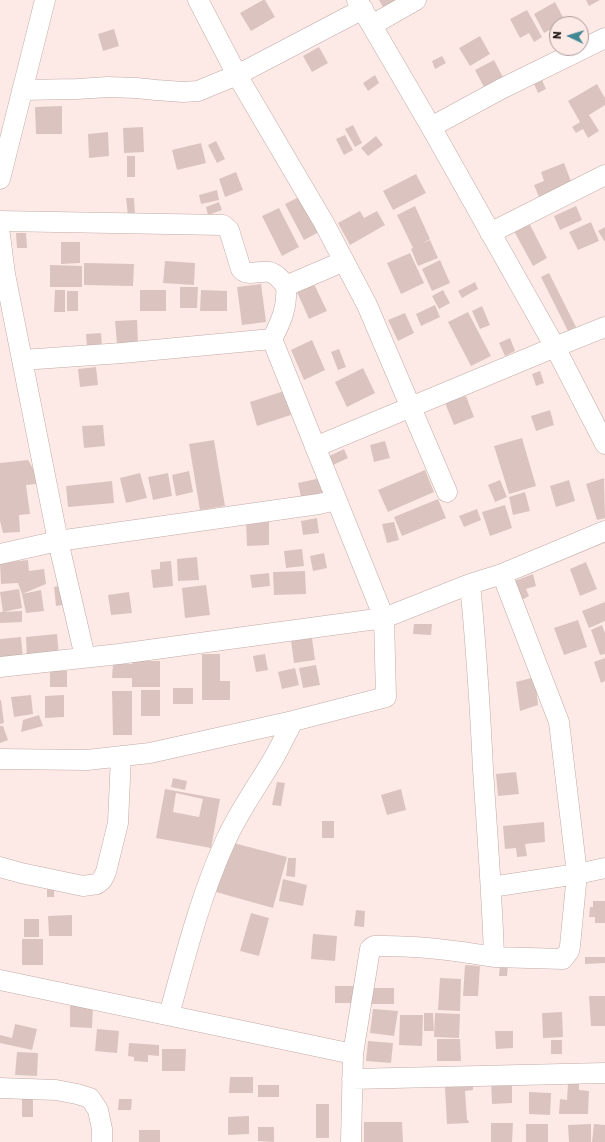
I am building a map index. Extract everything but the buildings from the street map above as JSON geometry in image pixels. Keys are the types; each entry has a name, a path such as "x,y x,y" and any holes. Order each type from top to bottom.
{"street":[{"path":"0,179 45,0"},
{"path":"198,0 237,75 324,223 367,305 447,492"},
{"path":"22,90 108,87 183,92 198,91 237,75 364,11 416,0"},
{"path":"364,11 555,347 605,444"},
{"path":"431,127 501,89 605,38"},
{"path":"490,233 605,175"},
{"path":"0,221 223,225 229,230 241,269 243,271 269,272 276,276 286,286 286,305 280,325 272,339"},
{"path":"0,235 5,274 58,541 85,657"},
{"path":"286,286 344,261"},
{"path":"315,447 605,327"},
{"path":"22,360 122,353 272,339"},
{"path":"0,759 87,760 150,753 293,721 386,697 384,618 272,339"},
{"path":"0,554 58,541 319,504 336,500"},
{"path":"0,667 127,653 384,618 470,584 502,574 605,531"},
{"path":"351,1142 353,1054 369,952 372,947 409,947 457,950 494,957 563,958 569,951 577,874 559,722 502,574"},
{"path":"470,584 491,887 494,957"},
{"path":"169,1015 198,913 225,842 237,818 273,759 293,721"},
{"path":"0,867 83,886 97,884 102,880 106,872 118,823 121,756"},
{"path":"491,887 577,874 605,868"},
{"path":"0,980 353,1054"},
{"path":"352,1079 605,1073"},
{"path":"0,1088 56,1090 90,1098 98,1110 102,1129 102,1142"}]}
